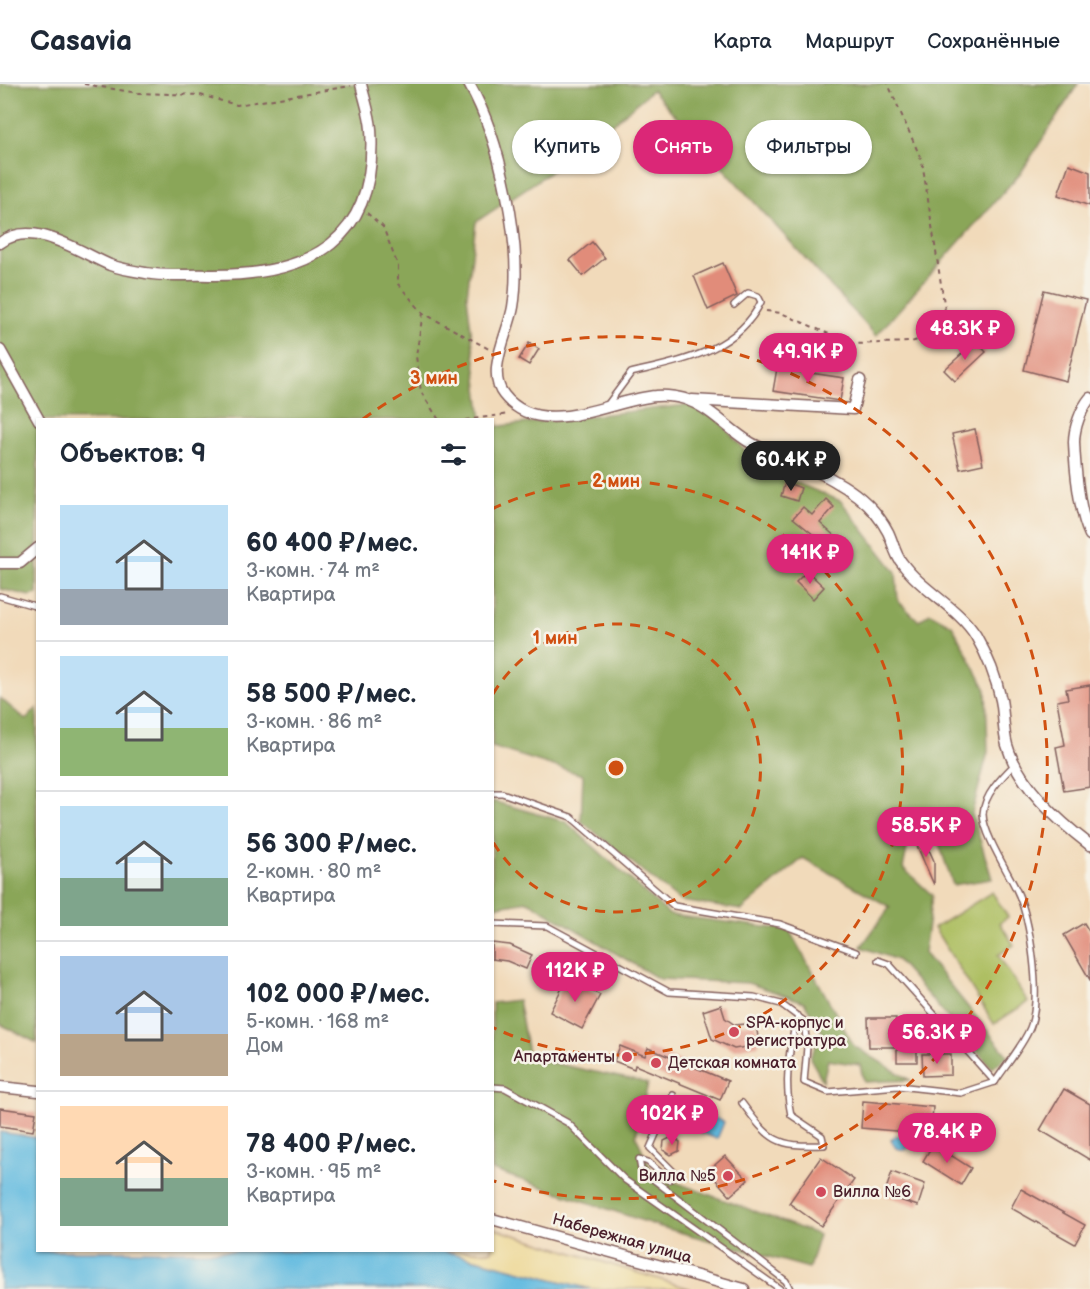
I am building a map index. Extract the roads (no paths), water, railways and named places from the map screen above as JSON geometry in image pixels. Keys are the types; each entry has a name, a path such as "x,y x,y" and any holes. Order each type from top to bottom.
{"street":[{"path":"0,243 6,238 25,234 47,237 113,266 149,274 239,275 282,270 316,255 333,244 361,206 371,167 370,126 361,84"},
{"path":"469,84 479,101 494,142 512,231 515,271 513,306 499,354 497,376 501,392 512,404 530,412 555,417 581,415 658,396 689,400 853,409 860,380"},
{"path":"0,350 38,418"},
{"path":"1090,399 1083,406 1074,440 1084,522 1090,535"},
{"path":"689,400 752,443 834,479 874,511 887,531 901,562 974,632 989,661 1001,699 1006,742 1014,765 1038,797 1071,831 1090,845"},
{"path":"0,563 20,563 36,550"},
{"path":"0,1087 36,1091"},
{"name":"Набережная улица","path":"494,1220 744,1289"}],"lane":[{"path":"605,408 631,373 696,357 731,338 757,310 761,302 758,296 748,293 734,306"},
{"path":"0,596 36,605"},
{"path":"494,924 547,926 669,992 754,997 781,1004 804,1021 807,1047 804,1082 828,1092 898,1086 960,1093 995,1082 1030,1027 1036,975 1026,917 1018,891 997,855 983,814 995,785 1014,765"},
{"path":"494,793 502,793 571,817 674,906 780,924 856,952"},
{"path":"878,960 889,964 995,1082"},
{"path":"742,1103 763,1132 788,1146 824,1145 822,1137 791,1115 788,1098 790,1041 798,1016"},
{"path":"494,1087 505,1088 568,1123 625,1180 780,1289"},
{"path":"673,1095 650,1148 676,1174 669,1180 648,1162 639,1159 641,1170 786,1281 790,1289"}],"water":[{"path":"682,1105 724,1122 717,1139 675,1122"},
{"path":"0,1132 36,1138 36,1252 448,1252 590,1289 0,1289"},
{"path":"896,1136 912,1136 915,1143 905,1150 896,1148 891,1140"}],"place":[{"name":"SPA-корпус и регистратура","path":"734,1032"},
{"name":"Апартаменты","path":"627,1057"},
{"name":"Детская комната","path":"656,1063"},
{"name":"Вилла №5","path":"728,1176"},
{"name":"Вилла №6","path":"821,1192"}]}
